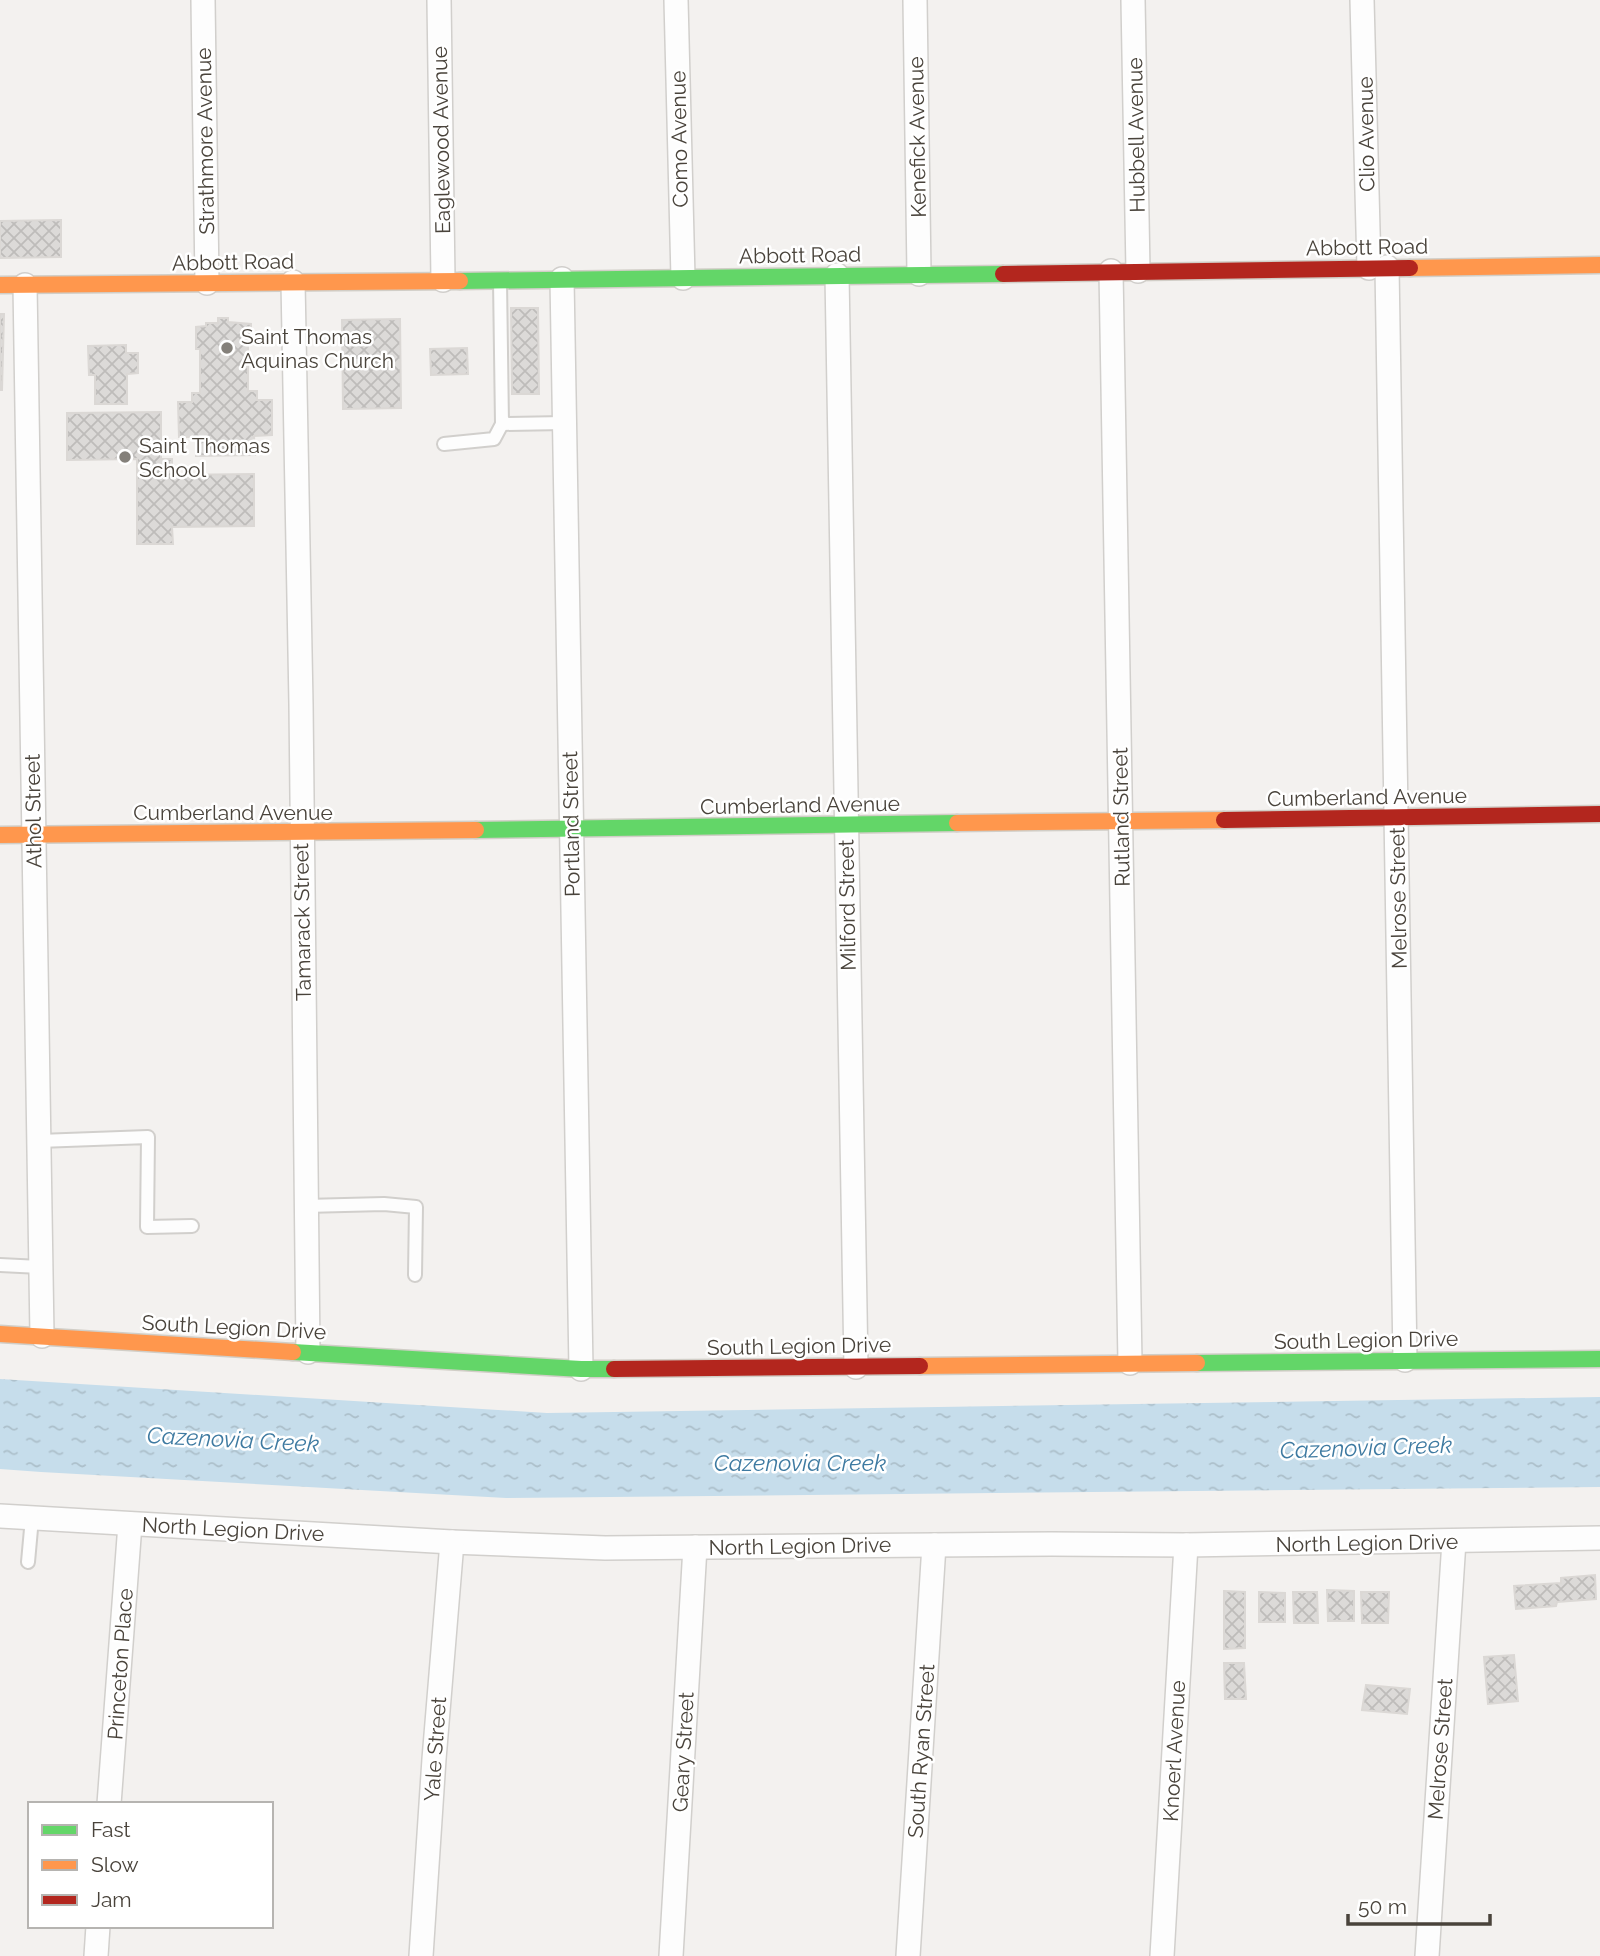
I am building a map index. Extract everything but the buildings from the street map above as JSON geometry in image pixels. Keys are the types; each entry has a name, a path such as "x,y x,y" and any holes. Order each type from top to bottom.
{"street":[{"name":"Strathmore Avenue","path":"203,0 207,283"},
{"name":"Eaglewood Avenue","path":"439,0 443,280"},
{"name":"Como Avenue","path":"676,0 683,278"},
{"name":"Kenefick Avenue","path":"915,0 919,274"},
{"name":"Hubbell Avenue","path":"1133,0 1138,271"},
{"name":"Clio Avenue","path":"1362,0 1378,268"},
{"name":"Abbott Road","path":"0,285 500,281 1600,265"},
{"name":"Melrose Street","path":"1378,268 1397,817 1405,1360"},
{"name":"Rutland Street","path":"1111,271 1130,1363"},
{"name":"Milford Street","path":"837,275 856,1367"},
{"name":"Portland Street","path":"562,279 581,1369"},
{"name":"Tamarack Street","path":"293,282 308,1352"},
{"name":"Athol Street","path":"24,285 43,1336"},
{"name":"Cumberland Avenue","path":"0,835 571,830 1600,814"},
{"name":"South Legion Drive","path":"0,1334 581,1369 1600,1359"},
{"name":"North Legion Drive","path":"0,1516 605,1548 1186,1545 1600,1538"},
{"name":"Princeton Place","path":"109,1802 130,1524"},
{"name":"Melrose Street","path":"1427,1956 1454,1541"},
{"name":"Yale Street","path":"421,1956 452,1542"},
{"name":"South Ryan Street","path":"908,1956 934,1545"},
{"name":"Knoerl Avenue","path":"1162,1956 1186,1545"},
{"name":"Geary Street","path":"671,1956 695,1547"},
{"path":"96,1956 98,1928"}],"lane":[{"path":"444,444 494,439 502,424 500,281"},
{"path":"502,424 564,423"},
{"path":"39,1141 148,1138 146,1227 192,1226"},
{"path":"305,1206 384,1204 416,1207 415,1275"},
{"path":"0,1265 40,1267"},
{"path":"28,1562 32,1518"}],"water":[{"name":"Cazenovia Creek","path":"0,1379 547,1413 1600,1397 1600,1487 506,1498 41,1472 0,1469"}],"traffic: fast":[{"path":"460,281 1003,274"},
{"path":"476,830 957,823"},
{"path":"293,1352 614,1369"},
{"path":"1197,1363 1600,1359"}],"traffic: slow":[{"path":"1410,268 1600,265"},
{"path":"0,285 460,281"},
{"path":"957,823 1224,820"},
{"path":"0,835 476,830"},
{"path":"0,1334 293,1352"},
{"path":"920,1366 1197,1363"}],"traffic: jam":[{"path":"1003,274 1410,268"},
{"path":"1224,820 1600,814"},
{"path":"614,1369 920,1366"}],"place":[{"name":"Saint Thomas Aquinas Church","path":"227,348"},
{"name":"Saint Thomas School","path":"125,457"}]}
